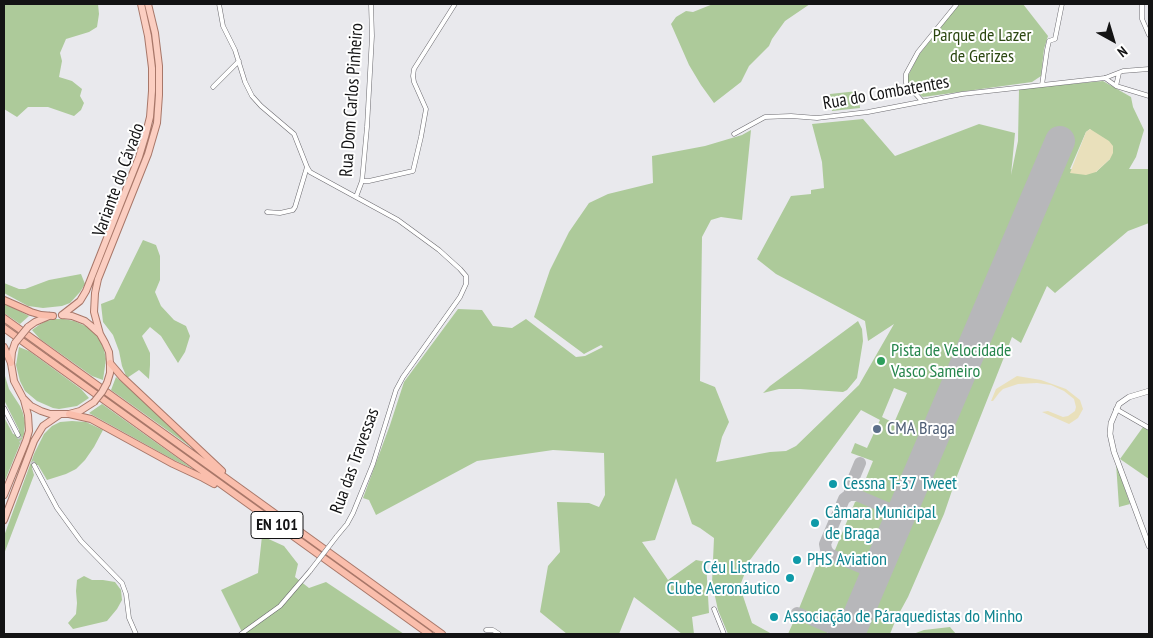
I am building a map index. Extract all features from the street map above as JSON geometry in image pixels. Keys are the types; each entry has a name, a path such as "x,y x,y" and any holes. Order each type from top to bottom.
{"highway":[{"path":"4,300 31,312 52,316"},
{"name":"EN 101","path":"4,318 442,634"},
{"name":"EN 101","path":"4,328 429,634"},
{"path":"4,347 11,363"},
{"path":"110,363 122,377 216,466 272,508 279,517"},
{"path":"69,414 91,419 173,464 203,478 272,526 284,531"}],"main road":[{"name":"Variante do Cávado","path":"62,315 80,301 86,291 139,157 145,137 150,117 152,68 141,4"},
{"name":"Variante do Cávado","path":"100,334 94,312 98,280 148,154 156,124 160,95 159,66 155,34 148,4"},
{"path":"4,495 29,431 28,415 23,398 14,381 11,363 15,343 28,327 35,322 52,316 72,316 85,321 100,334 109,352 110,373 107,383 94,402 80,411 60,415 41,411 23,398"},
{"path":"5,517 34,442 43,426 60,415"}],"street":[{"path":"219,4 223,26 236,50 245,82 252,96 274,118 294,134 310,172 356,197"},
{"name":"Rua Dom Carlos Pinheiro","path":"356,197 362,181 367,127 372,4"},
{"path":"362,181 413,171 426,109 414,82 414,69 454,4"},
{"path":"922,101 906,83 906,74 918,52 957,4"},
{"path":"1042,85 1049,41 1055,39 1062,4"},
{"path":"1142,4 1142,19 1149,35"},
{"path":"214,87 239,61"},
{"name":"Rua do Combatentes","path":"734,134 765,117 817,118 868,112 972,93 1105,78 1123,71 1149,69"},
{"path":"1116,86 1119,73"},
{"path":"1105,78 1116,86 1149,96"},
{"path":"267,212 280,213 292,210 295,207 307,167"},
{"name":"Rua das Travessas","path":"241,634 280,606 347,524 372,464 396,390 403,377 460,296 466,284 466,276 439,250 398,220 356,197"},
{"path":"1149,391 1129,397 1119,404 1110,423 1110,434 1114,452 1149,546"},
{"path":"4,408 18,435"},
{"path":"1116,409 1149,428"},
{"path":"34,465 57,508 81,541 122,583 126,594 129,618 136,634"},
{"path":"4,527 5,517"},
{"path":"714,609 724,634"},
{"path":"486,630 493,630 498,634"}],"green space":[{"path":"4,4 98,4 97,27 89,32 66,39 60,53 62,61 59,77 72,81 82,89 80,96 84,103 81,110 74,116 48,107 28,107 17,117 4,109"},
{"path":"713,4 810,4 785,21 769,46 749,66 741,82 714,103 689,65 671,24 676,17 686,11 693,12"},
{"name":"Parque de Lazer de Gerizes","path":"959,4 1023,4 1048,36 1044,49 1041,76 1032,82 923,97 912,88 908,84 908,76 918,56"},
{"path":"1103,81 1131,97 1133,107 1144,130 1136,157 1129,169 1149,169 1149,223 1128,231 1055,293 1047,286 1021,343 1012,337 944,514 890,634 859,634 1068,144 1054,137 897,505 895,507 860,493 873,461 851,453 855,443 867,448 880,420 861,410 750,560 741,583 742,593 752,623 772,634 728,634 718,610 712,583 714,538 692,524 676,478 655,540 642,542 668,580 696,560 706,562 709,613 692,617 694,634 682,634 634,597 619,634 567,634 540,612 548,566 560,552 557,502 589,503 599,507 605,495 604,453 553,450 477,461 376,515 369,500 363,498 404,382 458,309 482,310 493,326 512,328 526,319 576,357 585,356 603,347 601,345 584,354 534,317 550,270 569,232 589,203 608,194 653,183 652,156 705,146 742,135 751,130 742,220 721,217 711,220 702,237 700,381 715,387 729,422 722,437 716,462 786,451 796,446 859,385 894,324 868,341 865,321 776,274 757,259 791,196 811,194 811,190 824,188 822,162 812,124 863,119 895,156 979,124 1015,133 1011,175 1018,141 1019,89","holes":["1090,129 1110,159 1096,172 1070,169 1086,132","894,388 907,393 894,423 882,417"]},
{"path":"858,91 860,108 832,111 830,94"},
{"path":"143,240 156,245 160,256 160,280 155,292 161,306 174,320 186,326 190,336 185,352 178,363 161,336 150,327 142,336 150,353 149,379 139,370 127,378 113,335 103,322 101,304 114,299"},
{"path":"81,274 85,284 70,303 62,306 43,308 28,306 4,293 4,283 19,289 25,289 49,280"},
{"path":"4,303 29,316 20,324 4,313"},
{"path":"55,319 74,321 88,327 101,341 106,359 103,380 92,376 40,339 32,330 46,321"},
{"path":"858,321 862,329 863,341 857,378 847,390 843,392 779,389 763,393 770,386"},
{"path":"19,347 29,351 81,389 89,398 77,406 59,409 37,401 25,391 20,381 16,365"},
{"path":"4,357 5,376 9,389 20,406 25,423 24,434 4,483 4,417 13,434 18,435 19,430 4,400"},
{"path":"116,377 155,411 202,455 111,390"},
{"path":"102,404 193,469 89,413"},
{"path":"60,422 86,422 103,430 85,460 76,469 47,480 38,465 34,465 32,468 34,475 4,554 4,536 34,454 44,434 52,426"},
{"path":"1143,427 1149,431 1149,479 1120,459"},
{"path":"1116,463 1130,504 1119,507"},
{"path":"859,500 890,513 892,516 870,566 835,552 855,502"},
{"path":"262,536 284,546 298,564 295,577 309,588 326,582 404,634 243,634 221,590 258,573"},
{"path":"833,559 863,572 866,576 846,625 839,628 798,611 817,564 827,568 830,560"},
{"path":"84,576 92,580 115,582 121,590 122,600 107,621 73,629 68,623 76,614 77,580"},
{"path":"796,616 827,630 827,634 788,634"},
{"path":"950,627 956,634 913,634 924,630"}],"sand":[{"path":"1090,129 1109,141 1113,146 1113,153 1110,159 1096,172 1086,175 1070,173 1086,132"},
{"path":"1017,376 1041,380 1066,389 1080,400 1083,409 1078,418 1069,424 1042,412 1048,411 1063,417 1075,411 1074,399 1064,391 1051,385 1037,383 1018,384 1003,389 991,401 996,389"}],"taxiway":[{"path":"860,463 850,491 896,512 901,512 904,508"},
{"path":"855,495 849,495 844,499 825,544 826,549 829,554 870,571 874,572 879,568"},
{"path":"797,613 845,634"}],"runway":[{"path":"850,634 1060,141"}],"tunnel":[{"path":"18,435 34,465"}],"place":[{"name":"Pista de Velocidade Vasco Sameiro","path":"881,361"},
{"name":"CMA Braga","path":"877,429"},
{"name":"Cessna T-37 Tweet","path":"833,484"},
{"name":"Câmara Municipal de Braga","path":"815,523"},
{"name":"PHS Aviation","path":"797,560"},
{"name":"Céu Listrado Clube Aeronáutico","path":"790,578"},
{"name":"Associação de Páraquedistas do Minho","path":"774,617"}]}
